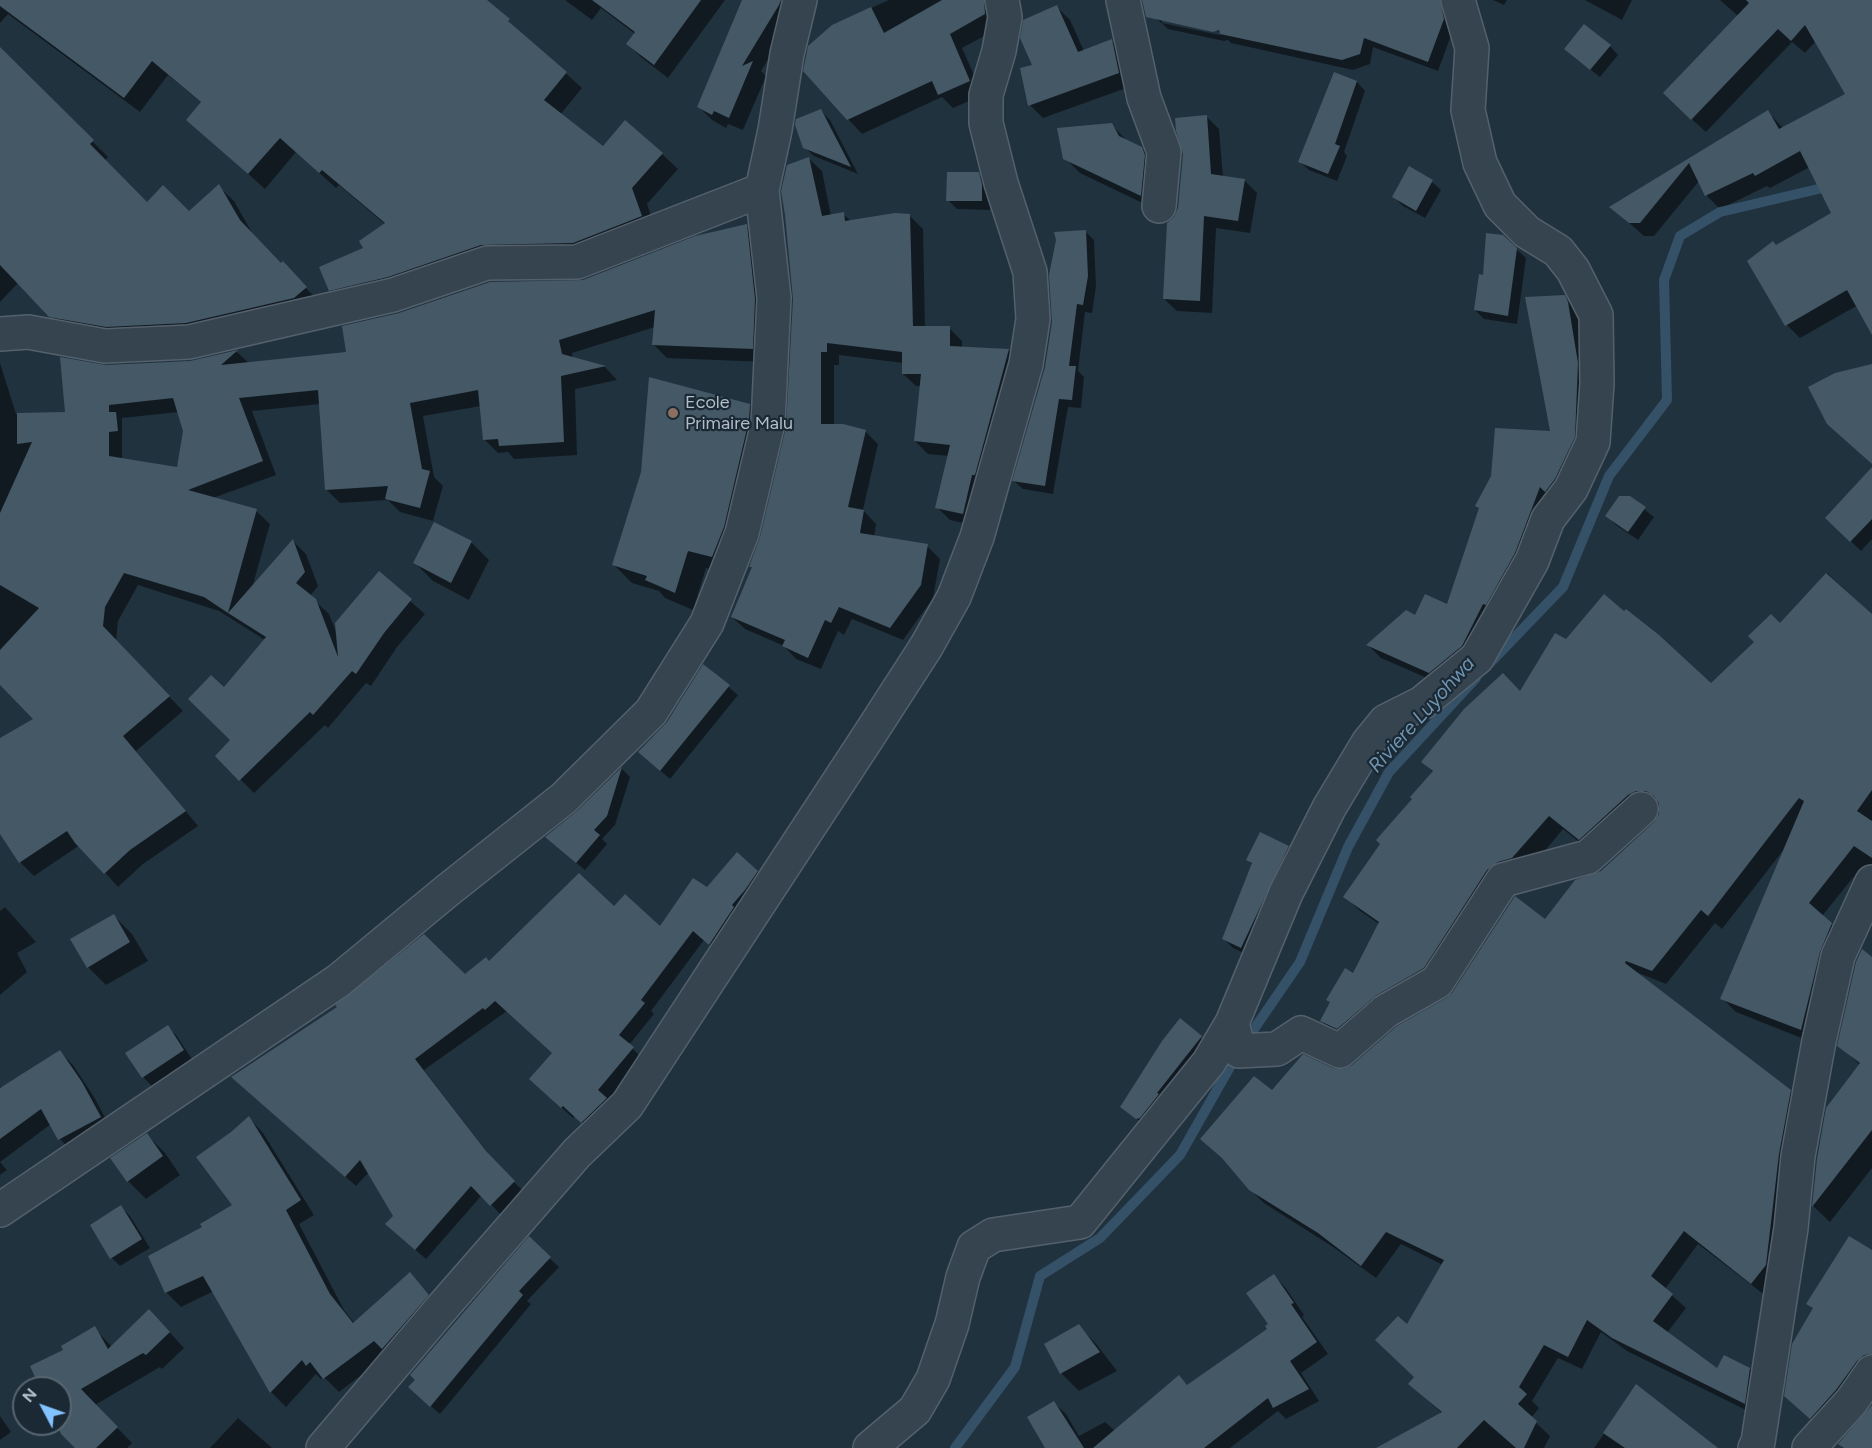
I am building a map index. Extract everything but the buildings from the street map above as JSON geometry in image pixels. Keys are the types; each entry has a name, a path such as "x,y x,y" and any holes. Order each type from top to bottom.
{"street":[{"path":"0,1210 338,981 564,798 651,712 707,623 742,533 768,423 774,298 762,190 776,130 787,54 800,0"},
{"path":"323,1448 578,1153 627,1105 860,750 926,647 954,597 977,537 1026,364 1033,319 1030,272 1004,192 986,123 986,95 999,51 1005,17 1002,0"},
{"path":"1123,0 1144,98 1164,152 1159,206"},
{"path":"870,1448 915,1410 933,1379 952,1324 963,1277 974,1247 993,1235 1080,1222 1209,1062 1232,1023 1286,893 1329,808 1363,752 1386,721 1422,703 1477,658 1532,561 1548,519 1571,489 1593,442 1597,383 1596,315 1573,270 1558,251 1527,232 1500,205 1480,164 1468,110 1472,48 1458,0"},
{"path":"0,334 28,332 105,345 189,342 393,296 487,263 577,262 762,190"},
{"path":"1232,1023 1239,1051 1277,1049 1301,1033 1340,1051 1386,1011 1437,982 1503,880 1588,857 1641,809"},
{"path":"1755,1448 1758,1442 1791,1228 1798,1156 1819,1041 1839,956 1872,882"},
{"path":"1809,1448 1851,1402 1872,1372"}],"waterway":[{"name":"Riviere Luyohwa","path":"1489,664 1563,587 1609,476 1667,400 1664,280 1680,236 1720,212 1831,186"},
{"name":"Riviere Luyohwa","path":"955,1448 1015,1367 1040,1276 1100,1238 1180,1155 1239,1051 1300,962 1348,847 1389,772 1476,678"}],"place":[{"name":"Ecole Primaire Malu","path":"673,413"}]}
